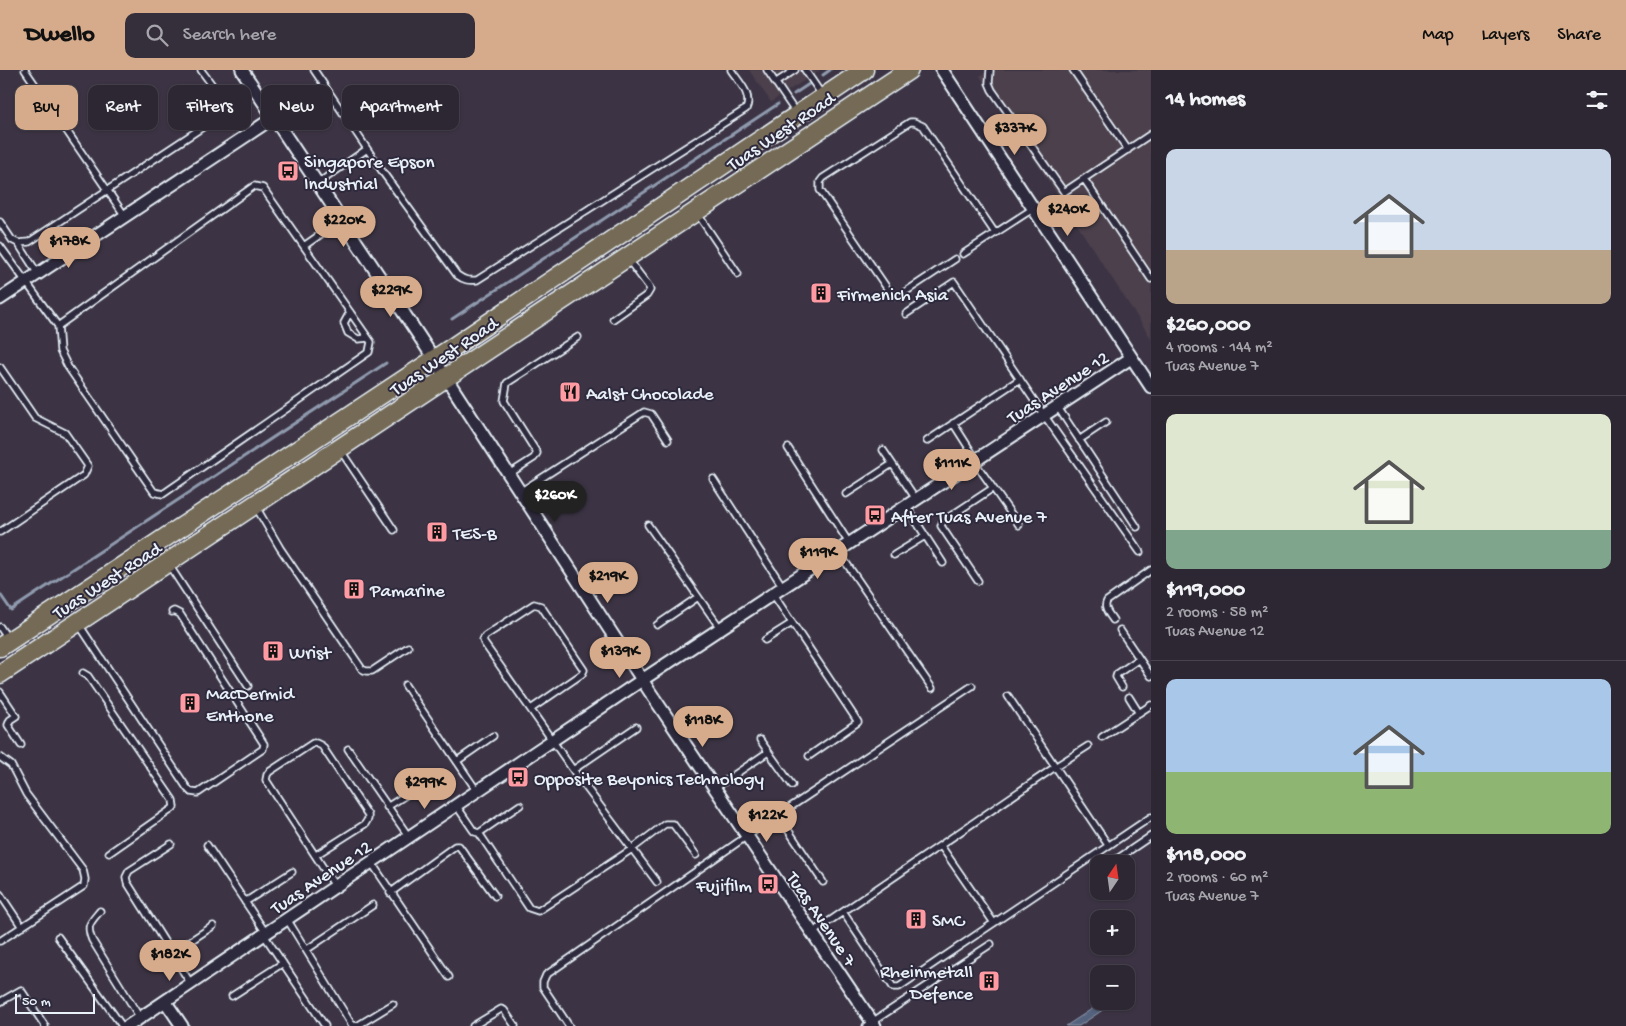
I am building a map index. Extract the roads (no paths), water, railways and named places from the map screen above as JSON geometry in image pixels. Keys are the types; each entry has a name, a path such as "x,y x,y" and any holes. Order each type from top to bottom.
{"main road":[{"name":"Tuas West Road","path":"3,638 434,360 864,70"},
{"name":"Tuas West Road","path":"0,674 909,70"}],"street":[{"name":"Tuas Avenue 7","path":"242,70 261,99"},
{"path":"942,70 1151,387"},
{"path":"0,299 261,126"},
{"name":"Tuas Avenue 7","path":"281,130 871,1025"},
{"name":"Tuas Avenue 12","path":"128,1026 720,628 1131,358"},
{"path":"165,1001 182,1026"}],"lane":[{"path":"25,70 126,216"},
{"path":"18,243 29,242 218,117 221,112 221,101 201,70"},
{"path":"314,70 367,149 457,275 464,280 477,280 746,109 749,100 747,93 732,70"},
{"path":"767,70 797,115"},
{"path":"775,83 795,70"},
{"path":"805,70 823,97"},
{"path":"990,70 989,83 992,90 1064,192 1151,134"},
{"path":"1073,70 1128,150"},
{"path":"955,259 899,296 891,294 820,190 820,182 823,178 910,122 914,122 923,126 995,233"},
{"path":"317,184 367,149"},
{"path":"1084,178 1151,279"},
{"path":"0,246 58,326 60,351 68,367 154,492 160,494 163,494 369,352 371,345 263,188 254,186 58,326"},
{"path":"963,254 1034,208"},
{"path":"696,211 738,274"},
{"path":"304,246 341,220"},
{"path":"0,222 12,240 18,243 38,274"},
{"path":"613,319 648,295 650,290 650,287 627,257"},
{"path":"906,314 954,282 1140,552"},
{"path":"350,312 344,323 348,333 358,339 368,338"},
{"path":"509,474 534,458 536,451 504,401 507,383 578,337"},
{"path":"0,367 35,418 66,433 87,464 87,470 84,475 0,532"},
{"path":"926,441 1020,379"},
{"path":"1056,406 1137,527"},
{"path":"520,492 644,412 651,414 668,440"},
{"path":"1079,440 1106,422"},
{"path":"953,423 993,488 1019,525"},
{"path":"788,448 849,543"},
{"path":"340,449 394,530"},
{"path":"883,450 911,502 925,536 942,563"},
{"path":"846,494 892,464"},
{"path":"713,480 783,587"},
{"path":"978,581 941,526 942,523 993,488"},
{"path":"254,505 280,548 362,669 372,671 408,647"},
{"path":"648,525 720,628"},
{"path":"894,555 925,536"},
{"path":"838,550 932,688"},
{"path":"168,563 248,686"},
{"path":"1113,620 1106,609 1107,601 1151,570"},
{"path":"773,594 858,722 809,756"},
{"path":"657,625 698,596"},
{"path":"531,709 582,674 584,670 541,606 537,604 534,604 485,636 483,640 573,770 657,882"},
{"path":"78,622 188,788 191,792 198,793 263,750 264,744 180,614 172,612"},
{"path":"764,640 792,622"},
{"path":"1120,630 1151,676"},
{"path":"1122,687 1116,677 1118,673 1139,659"},
{"path":"84,673 88,676 173,800 174,807 109,852"},
{"path":"405,685 478,791"},
{"path":"569,1026 543,987 546,975 747,836 972,686"},
{"path":"0,692 16,716 10,720 8,725 20,745"},
{"path":"1008,696 1108,845"},
{"path":"1129,697 1139,713"},
{"path":"1102,737 1151,705"},
{"path":"573,770 636,728"},
{"path":"457,761 493,736"},
{"path":"760,740 792,785"},
{"path":"316,855 365,824 368,815 322,746 313,743 269,772 266,780 335,886"},
{"path":"812,933 1088,746"},
{"path":"348,748 408,837"},
{"path":"715,788 768,752"},
{"path":"0,757 11,765 26,794 85,876 84,886 0,941"},
{"path":"388,807 417,788"},
{"path":"456,805 475,832 480,832 520,805"},
{"path":"778,815 823,882"},
{"path":"843,912 893,987 896,988 1151,817"},
{"path":"480,832 529,908 538,911 632,849 665,824 673,824 696,855"},
{"path":"1123,855 1151,836"},
{"path":"171,844 129,871 126,877 127,882 191,984"},
{"path":"207,845 325,1026"},
{"path":"390,892 455,846 459,846 495,896"},
{"path":"941,846 994,923"},
{"path":"370,862 449,977"},
{"path":"245,902 292,872"},
{"path":"0,894 22,927"},
{"path":"306,950 373,905"},
{"path":"100,911 89,924 92,940 140,1018"},
{"path":"287,919 352,1025 357,1026 393,1004"},
{"path":"172,953 213,926"},
{"path":"58,937 122,1026"},
{"path":"871,1025 991,944"},
{"path":"232,996 283,964"},
{"path":"0,1002 21,990 45,1026"},
{"path":"473,1026 501,1009 504,1010 515,1026"}],"water":[{"path":"1090,1010 1103,1010 1079,1026 1066,1026"}],"waterway":[{"path":"823,75 830,70"},
{"path":"794,94 809,84"},
{"path":"452,319 778,104"},
{"path":"0,594 11,610 386,363"}],"place":[{"name":"Singapore Epson Industrial","path":"288,171"},
{"name":"Firmenich Asia","path":"821,293"},
{"name":"Aalst Chocolade","path":"570,392"},
{"name":"After Tuas Avenue 7","path":"875,515"},
{"name":"TES-B","path":"437,532"},
{"name":"Pamarine","path":"354,589"},
{"name":"Wrist","path":"273,651"},
{"name":"MacDermid Enthone","path":"190,703"},
{"name":"Opposite Beyonics Technology","path":"518,777"},
{"name":"Fujifilm","path":"768,884"},
{"name":"SMC","path":"916,919"},
{"name":"Rheinmetall Defence","path":"989,981"}]}
